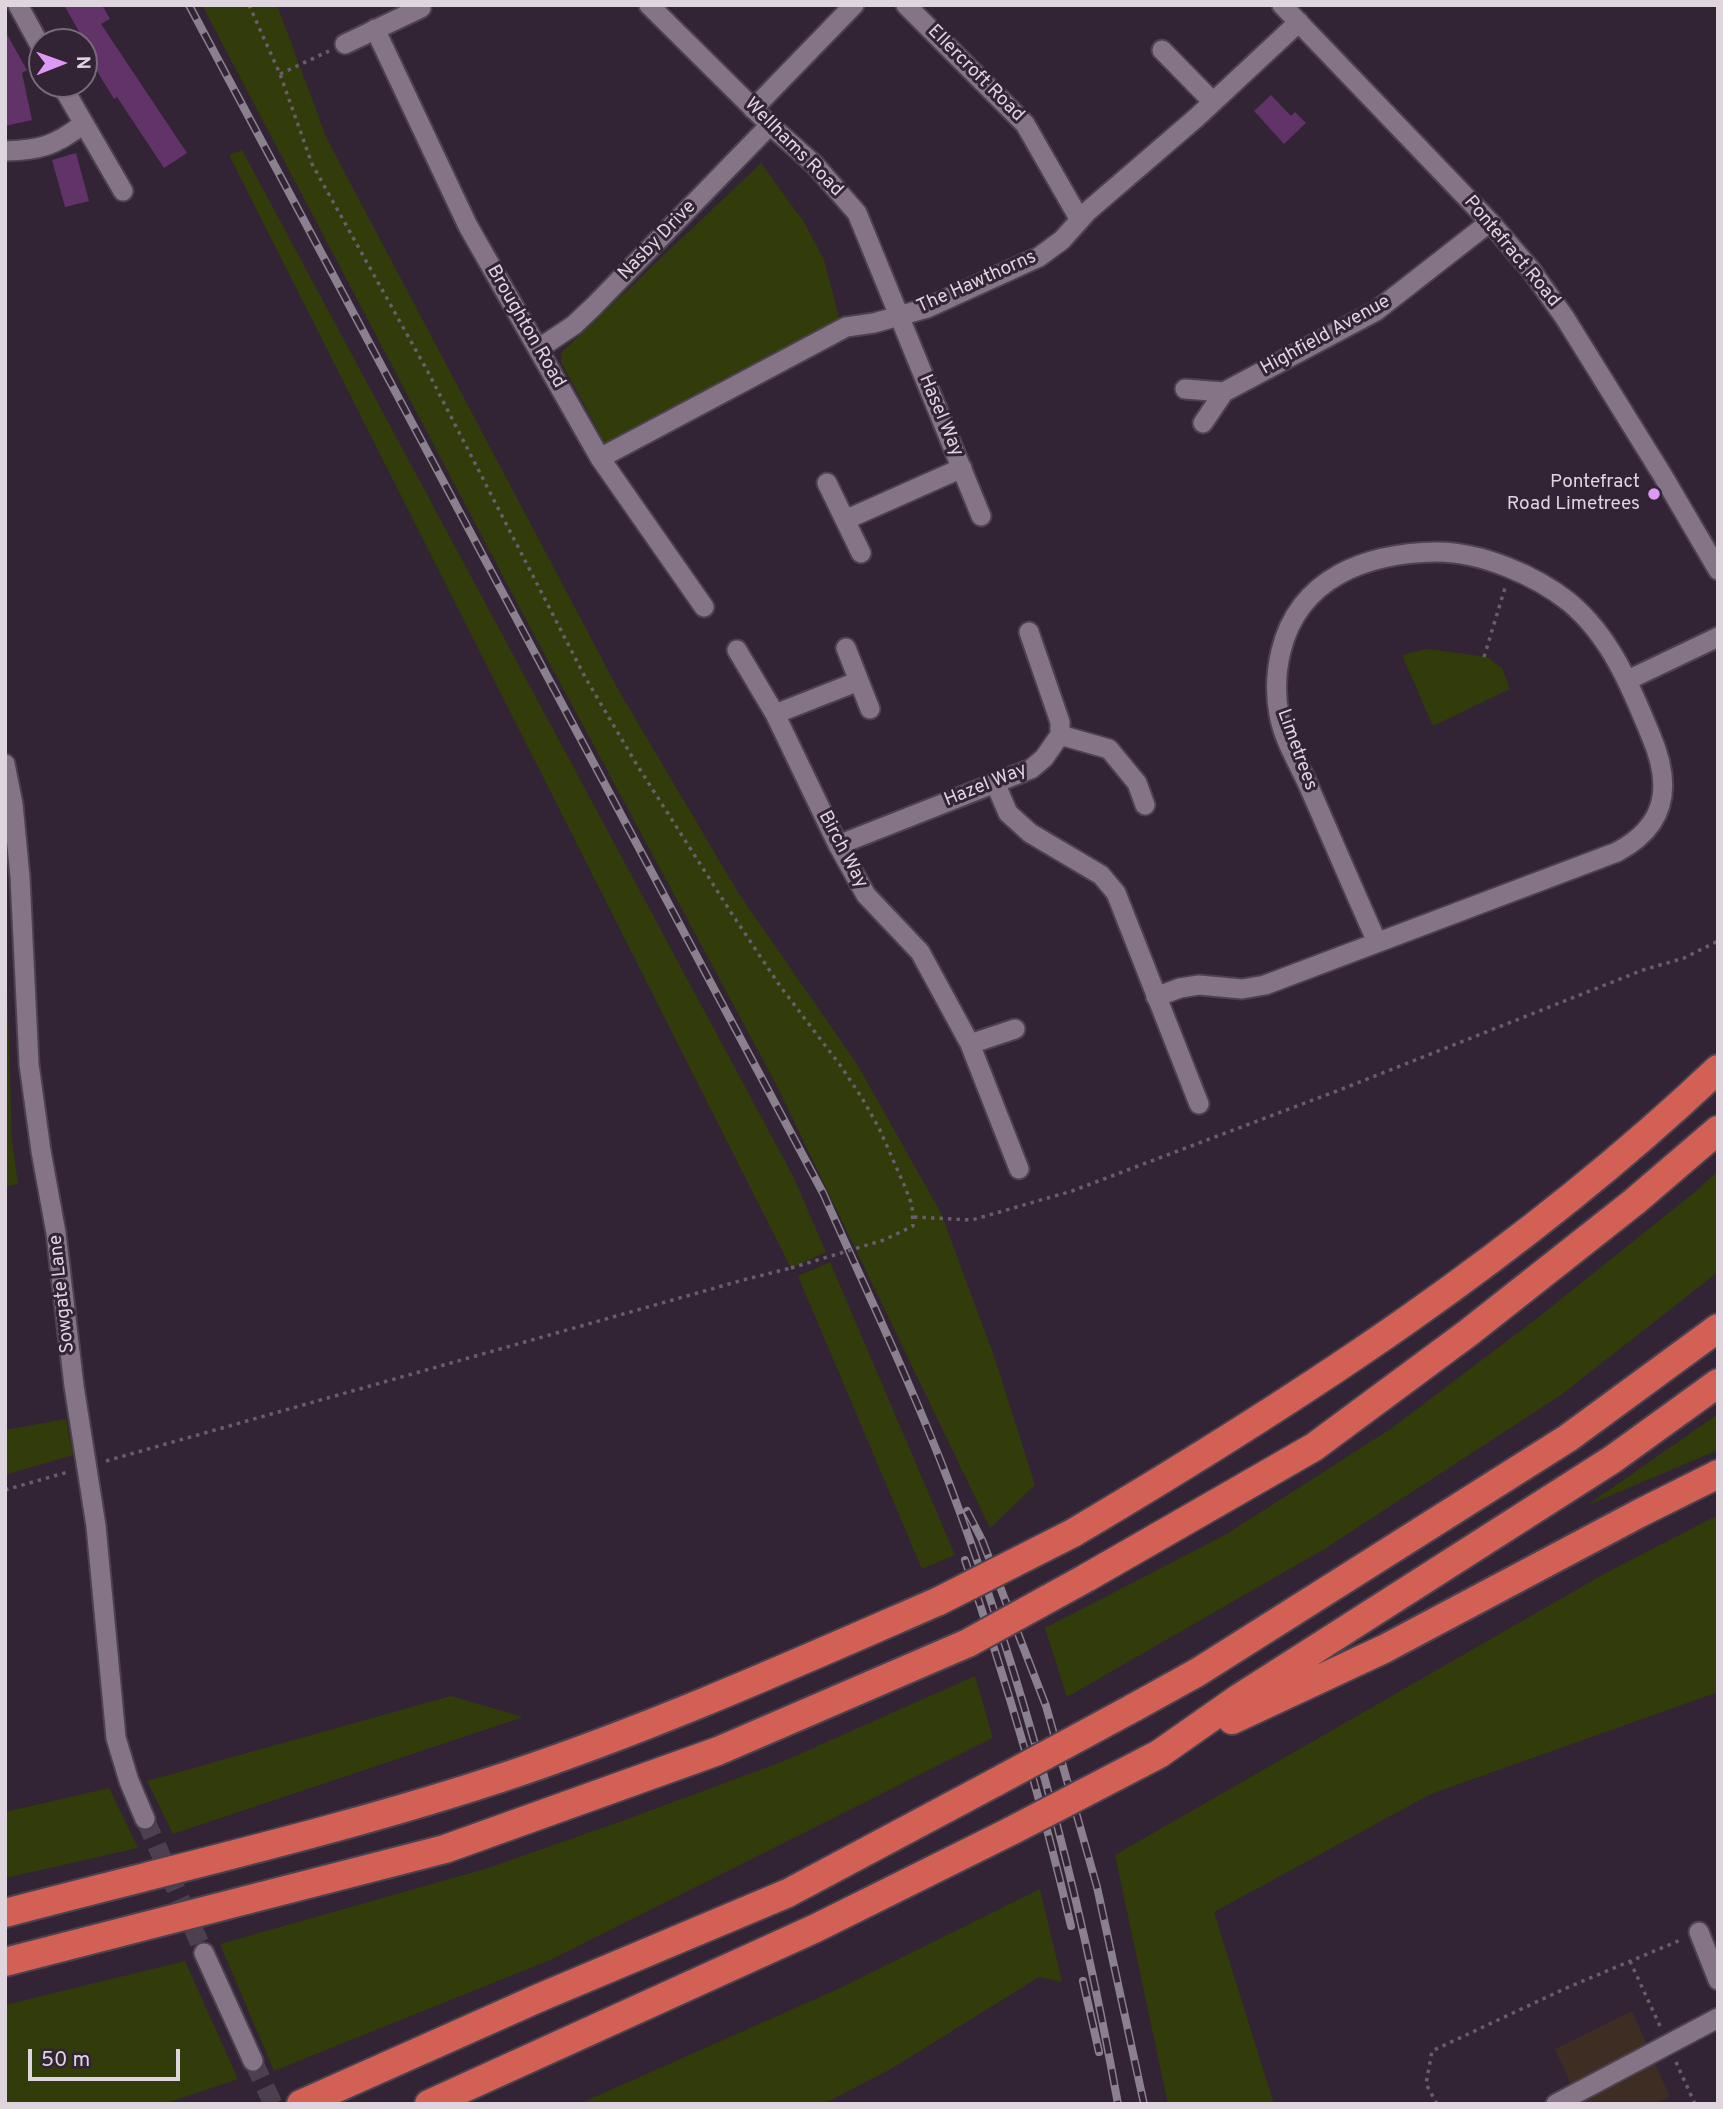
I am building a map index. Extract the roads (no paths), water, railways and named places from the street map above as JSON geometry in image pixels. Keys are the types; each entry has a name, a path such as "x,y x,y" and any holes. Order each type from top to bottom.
{"highway":[{"path":"5,1913 332,1830 516,1773 672,1717 939,1601 1073,1533 1210,1452 1389,1334 1465,1279 1590,1181 1718,1069"},
{"path":"5,1962 444,1849 718,1751 968,1643 1314,1447 1479,1324 1634,1202 1718,1130"},
{"path":"301,2104 541,1997 788,1893 1133,1708 1198,1672 1568,1438 1718,1328"},
{"path":"1159,1754 1239,1698 1613,1459 1718,1383"},
{"path":"429,2104 816,1928 1159,1754 1384,1649 1718,1474"}],"street":[{"path":"18,5 31,28"},
{"name":"Wellhams Road","path":"649,5 770,125 815,165 857,213 898,316"},
{"path":"753,108 853,5"},
{"name":"Ellercroft Road","path":"906,5 1025,124 1080,220"},
{"name":"Pontefract Road","path":"1282,5 1490,222 1531,270 1565,318 1718,570"},
{"path":"345,44 421,8"},
{"name":"The Hawthorns","path":"600,458 846,327 874,323 927,308 1039,257 1062,240 1080,220 1298,22"},
{"name":"Broughton Road","path":"375,30 468,226 600,458 704,607"},
{"path":"1162,50 1213,102"},
{"path":"69,98 124,191"},
{"path":"5,151 37,150 68,136 83,124"},
{"name":"Nasby Drive","path":"538,349 574,326 770,125"},
{"name":"Highfield Avenue","path":"1203,423 1224,392 1377,311 1490,222"},
{"name":"Hasel Way","path":"898,316 982,516"},
{"path":"1185,389 1224,392"},
{"path":"845,520 962,468"},
{"path":"827,483 861,553"},
{"name":"Limetrees","path":"1156,997 1180,988 1199,985 1242,989 1265,985 1617,852 1637,841 1653,820 1663,797 1664,776 1658,751 1628,680 1609,646 1591,623 1570,603 1531,577 1511,569 1439,552 1395,556 1367,563 1325,582 1307,598 1293,617 1284,638 1277,668 1279,715 1377,942"},
{"path":"1029,632 1060,722 1060,735 1109,749 1137,783 1145,805"},
{"path":"1628,680 1718,637"},
{"path":"846,648 870,709"},
{"name":"Birch Way","path":"737,650 775,715 838,845 866,895 920,952 970,1044 1019,1169"},
{"path":"775,715 859,681"},
{"name":"Hazel Way","path":"838,845 1031,769 1044,758 1060,735"},
{"name":"Sowgate Lane","path":"5,764 13,804 20,877 29,1064 56,1233 74,1386 88,1466 104,1598 116,1738 129,1781 145,1819"},
{"path":"996,785 1008,813 1030,834 1101,875 1116,893 1199,1104"},
{"path":"970,1044 1015,1029"},
{"path":"1699,1932 1718,1980"},
{"path":"204,1953 253,2061"},
{"path":"1556,2104 1718,2018"}],"tunnel":[{"path":"145,1819 204,1953"},
{"path":"253,2061 273,2104"}],"railway":[{"path":"189,5 823,1193 903,1372 934,1444 976,1556 1025,1710 1068,1867 1118,2104"},
{"path":"967,1511 982,1540 1046,1706 1097,1887 1144,2104"},
{"path":"965,1560 1022,1742 1071,1926"},
{"path":"1083,1981 1099,2052"}],"place":[{"name":"Pontefract Road Limetrees","path":"1654,494"}]}
